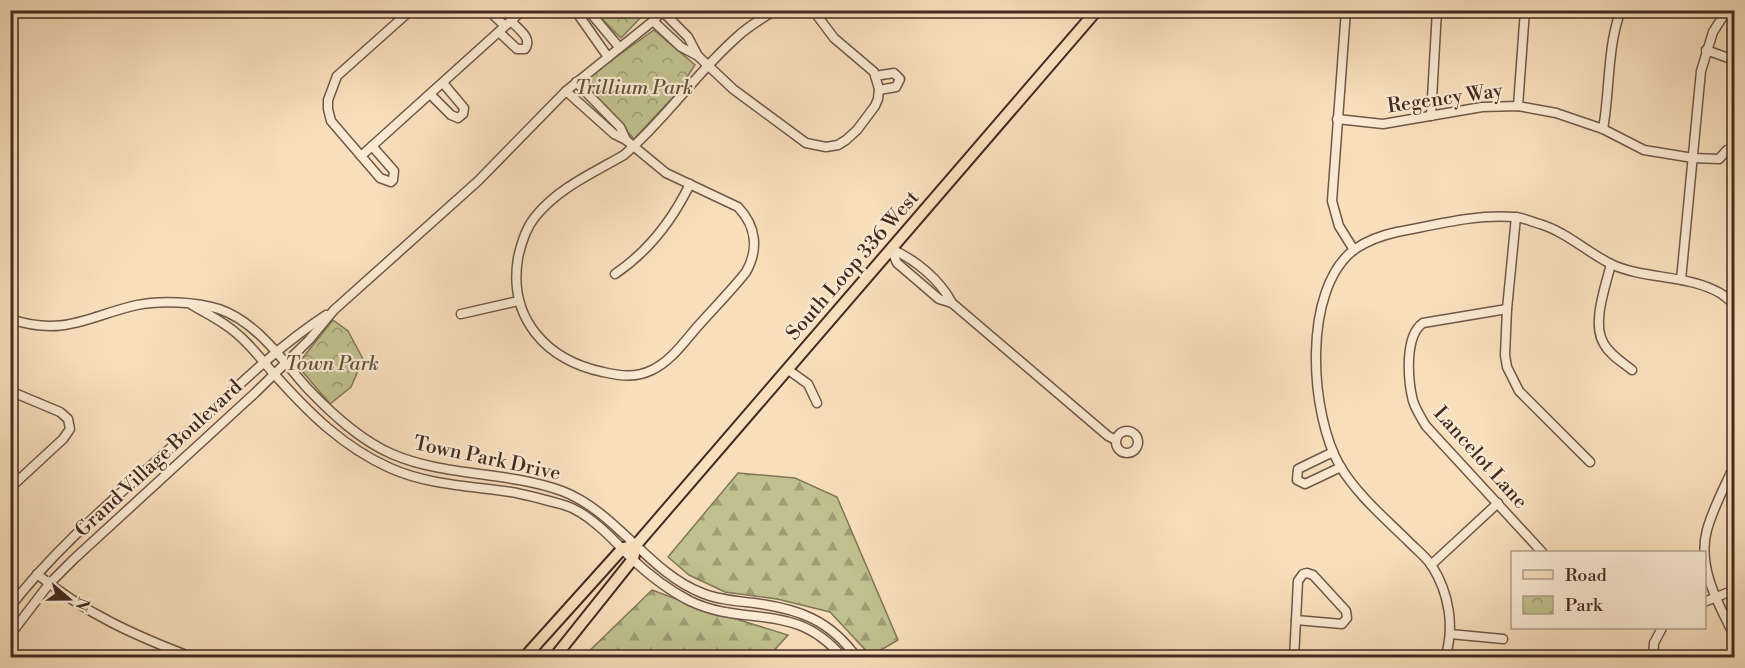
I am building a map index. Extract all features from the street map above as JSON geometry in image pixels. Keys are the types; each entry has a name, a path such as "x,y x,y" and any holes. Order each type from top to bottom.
{"main road":[{"name":"South Loop 336 West","path":"554,657 633,559 636,545 1097,10"},
{"path":"524,657 623,548 636,545"}],"street":[{"path":"372,146 394,171 393,180 388,182 380,178 331,121 328,108 330,92 337,76 411,10"},
{"path":"488,10 505,26"},
{"path":"361,156 523,10"},
{"path":"575,10 608,57"},
{"path":"588,10 619,47"},
{"path":"566,91 614,134 626,140 634,147 666,173 738,207 745,214 752,229 755,250 753,261 746,272 663,363 641,374 616,375 582,367 569,362 546,345 530,324 518,301 517,277 523,239 534,218 553,197 634,147 707,66 738,36 775,10"},
{"path":"663,11 688,37 698,56 707,66 734,89 806,143 826,147 838,145 846,140 875,106 879,90 875,76 868,66 834,38 813,10"},
{"path":"1346,10 1332,201 1339,226 1354,250"},
{"path":"1431,116 1437,10"},
{"path":"1518,106 1525,10"},
{"path":"1603,129 1615,25 1621,10"},
{"path":"1681,280 1701,71 1713,32 1727,10"},
{"name":"Grand Village Boulevard","path":"10,607 37,574 105,507 276,352 334,310 478,180 566,91 663,11"},
{"path":"653,21 681,48 698,56"},
{"path":"1706,50 1734,60"},
{"path":"875,76 894,73 900,80 896,87 879,90"},
{"path":"576,82 620,127 626,140"},
{"path":"430,94 451,115 461,116 464,108 443,83"},
{"name":"Regency Way","path":"1337,119 1383,124 1482,107 1518,106 1556,113 1603,129 1644,150 1693,158 1719,159 1727,150"},
{"path":"615,274 651,244 666,228 677,212 690,184"},
{"path":"1444,657 1450,634 1449,609 1445,594 1431,565 1362,496 1341,467 1329,444 1319,405 1316,370 1322,300 1333,275 1354,250 1374,239 1394,233 1484,217 1516,217 1551,228 1611,264 1642,275 1681,280 1720,293 1734,304"},
{"path":"1516,217 1505,355 1511,377 1519,391 1590,462"},
{"path":"891,249 897,263 939,299 952,303 1108,436 1116,440"},
{"path":"1611,264 1600,304 1599,327 1602,342 1610,352 1632,370"},
{"path":"461,314 518,301"},
{"name":"Town Park Drive","path":"10,319 39,326 57,326 80,323 155,302 199,304 221,310 260,335 329,410 382,449 405,459 442,468 506,476 561,491 588,505 681,582 702,593 721,599 780,606 808,615 832,630 857,657"},
{"name":"Town Park Drive","path":"190,304 227,326 324,427 358,451 392,469 436,482 510,492 566,506 589,520 680,596 718,610 780,618 792,622 825,639 843,657"},
{"name":"Lancelot Lane","path":"1507,309 1423,323 1417,327 1411,341 1409,378 1413,402 1426,426 1541,551"},
{"name":"Grand Village Boulevard","path":"10,635 50,584 286,363 334,310"},
{"path":"788,369 808,384 817,403"},
{"path":"10,391 60,412 68,419 70,429 63,439 10,488"},
{"path":"182,438 193,450"},
{"path":"1333,452 1298,469 1297,480 1305,484 1341,467"},
{"path":"1704,551 1707,530 1734,470"},
{"path":"1431,565 1498,503"},
{"path":"105,507 116,520"},
{"path":"1706,558 1715,598 1734,635"},
{"path":"37,574 89,611 120,628 194,657"},
{"path":"1294,657 1298,581 1303,574 1313,575 1348,615 1345,621 1338,624 1296,620"},
{"path":"1706,601 1734,590"},
{"path":"718,610 721,599"},
{"path":"1653,657 1654,643 1661,629"},
{"path":"1450,634 1503,639"},
{"path":"956,657 982,657"}],"green space":[{"path":"594,11 647,11 621,38"},
{"name":"Trillium Park","path":"654,30 695,65 676,94 634,139 581,82"},
{"name":"Town Park","path":"333,320 348,331 363,359 351,387 330,404 297,365"},
{"path":"738,473 795,478 837,497 898,640 871,656 830,612 777,599 725,592 689,575 668,557"},
{"path":"652,590 703,609 788,635 768,657 582,658"}]}
